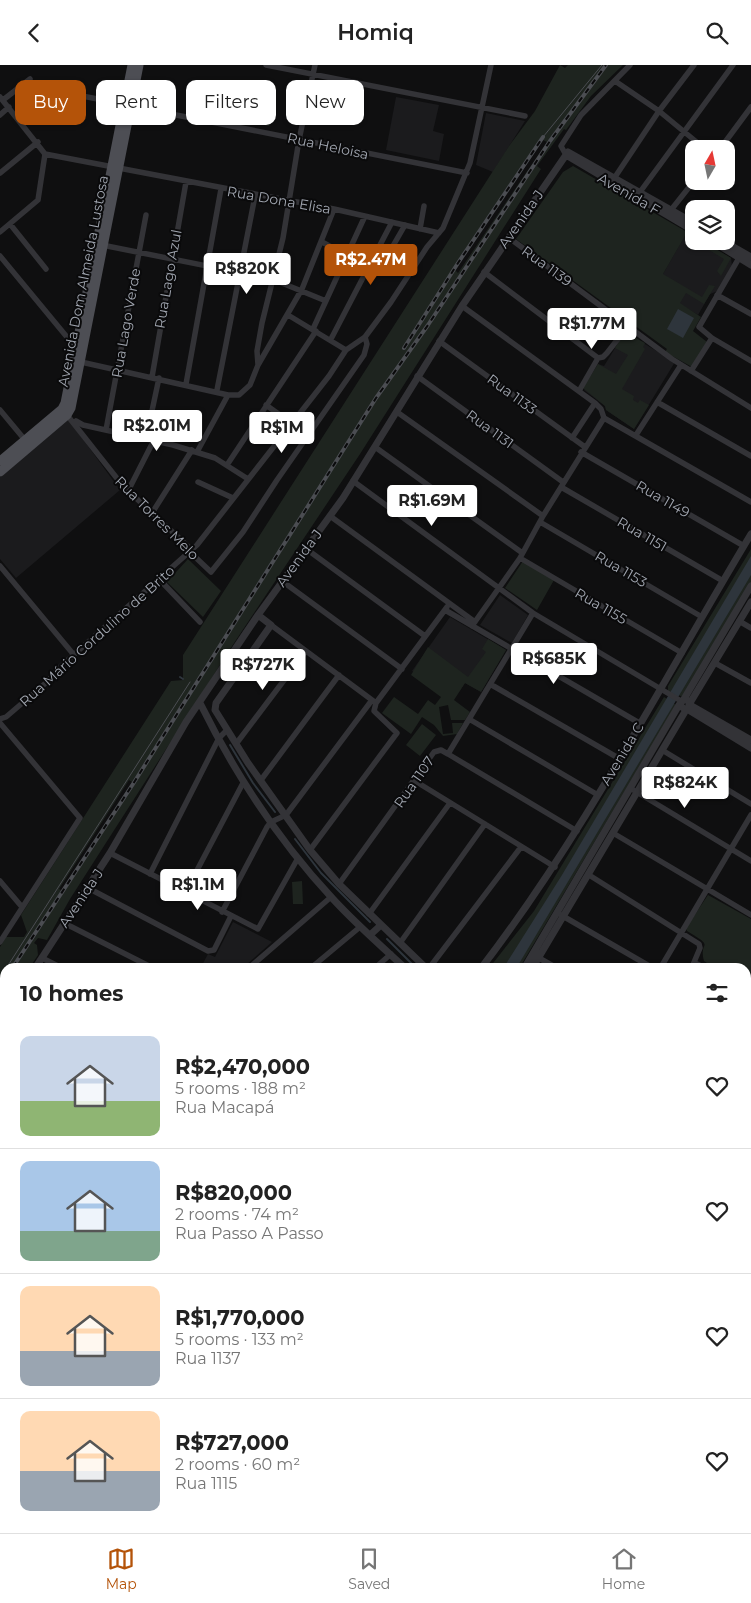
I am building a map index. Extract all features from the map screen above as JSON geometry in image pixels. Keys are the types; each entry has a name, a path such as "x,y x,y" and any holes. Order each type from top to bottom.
{"main road":[{"name":"Avenida Dom Almeida Lustosa","path":"130,80 132,65"},
{"name":"Avenida Dom Almeida Lustosa","path":"134,80 139,65"},
{"name":"Avenida Dom Almeida Lustosa","path":"70,417 83,333 124,125"},
{"name":"Avenida Dom Almeida Lustosa","path":"0,461 63,406 76,348 83,333"},
{"path":"0,472 70,417"}],"street":[{"path":"266,65 525,116"},
{"path":"258,365 257,351 262,323 289,201 299,140 315,65"},
{"path":"266,405 308,435 364,355 367,344 365,337 446,223 467,173 491,65"},
{"path":"565,151 581,115 630,65"},
{"path":"614,177 659,111 694,65"},
{"path":"640,192 733,65"},
{"path":"0,232 38,200 45,154 38,142 2,98 30,79"},
{"path":"614,81 659,111 694,140"},
{"path":"0,115 9,107"},
{"path":"727,140 750,111"},
{"name":"Rua Heloisa","path":"176,115 467,173"},
{"path":"0,173 38,142"},
{"name":"Avenida F","path":"565,151 640,192 653,203 685,218"},
{"name":"Avenida F","path":"565,151 653,203 685,225"},
{"name":"Avenida J","path":"39,963 110,853 159,765 258,615 330,516 397,412 439,341 565,151"},
{"name":"Rua Dona Elisa","path":"45,154 255,196 334,209 439,233"},
{"name":"Rua Lago Azul","path":"152,377 171,259 186,182"},
{"path":"186,384 221,189"},
{"path":"671,210 687,190"},
{"path":"217,391 255,196"},
{"path":"420,229 424,206"},
{"path":"80,362 186,384 228,395 240,395 250,385 258,365 302,289 334,209"},
{"name":"Rua Lago Verde","path":"106,430 146,215"},
{"path":"227,465 314,330 365,216"},
{"path":"331,339 392,222"},
{"path":"10,224 46,269"},
{"path":"322,242 376,273 393,248 405,225"},
{"name":"Rua 1139","path":"508,237 682,365 751,408"},
{"path":"101,244 272,279 302,289 326,301"},
{"path":"735,248 751,257"},
{"path":"726,250 751,265"},
{"path":"0,256 76,348"},
{"path":"739,258 699,327 712,338 751,361"},
{"path":"484,272 598,358"},
{"path":"717,295 751,314"},
{"path":"462,306 579,391 601,409 604,418 751,502"},
{"path":"288,315 331,339 346,350"},
{"path":"579,391 598,358 603,357 607,353 628,326"},
{"name":"Rua Mário Cordulino de Brito","path":"0,719 6,717 48,681 74,655 192,550 292,423 346,350 365,337"},
{"path":"691,371 712,338"},
{"name":"Rua 1133","path":"439,341 572,437 583,450"},
{"path":"636,435 682,365"},
{"name":"Rua 1131","path":"416,377 562,485"},
{"path":"146,439 159,378"},
{"path":"152,513 194,451 228,395"},
{"path":"657,402 751,455"},
{"path":"572,437 594,403"},
{"path":"0,410 25,440"},
{"name":"Rua 1153","path":"397,412 541,519 702,617"},
{"path":"70,417 83,425 194,451 227,465 248,479"},
{"name":"Rua Torres Melo","path":"70,417 128,491 192,550 192,553 211,572 243,532 308,435"},
{"path":"474,624 521,555 541,519 604,418"},
{"path":"128,491 154,441"},
{"name":"Rua 1155","path":"374,447 521,555 682,653"},
{"name":"Rua 1149","path":"583,450 744,546"},
{"path":"353,481 533,613 664,691 751,748"},
{"path":"198,482 233,498"},
{"name":"Rua 1151","path":"562,485 723,581"},
{"path":"330,516 449,603 474,624 511,648 641,724"},
{"name":"Avenida C","path":"485,963 555,867 641,724 664,691 682,653 751,534"},
{"path":"305,548 425,637"},
{"path":"0,566 74,655"},
{"path":"160,580 200,622"},
{"path":"282,581 402,669"},
{"name":"Avenida C","path":"534,963 536,955 557,913 630,788 684,704 751,586"},
{"name":"Avenida C","path":"529,963 564,917 662,750 684,704 715,663 751,601"},
{"path":"222,912 271,823 286,815 374,701 402,669 449,603"},
{"path":"445,610 474,624"},
{"name":"Rua 1107","path":"340,884 434,752 441,750 448,754 533,613"},
{"path":"258,615 374,701"},
{"path":"739,621 751,628"},
{"path":"271,625 216,703 216,710 236,744 310,850 368,913 421,963"},
{"path":"236,744 306,651"},
{"path":"715,663 751,683"},
{"path":"261,781 339,675"},
{"path":"490,684 620,759"},
{"path":"310,850 397,735 396,730 374,711 374,701"},
{"path":"200,703 243,783 271,823 331,897 360,927 400,963"},
{"path":"684,704 751,740"},
{"path":"469,719 598,795"},
{"path":"0,723 80,818 0,942"},
{"path":"150,875 220,738 227,730"},
{"path":"662,750 751,804"},
{"path":"448,754 577,831"},
{"path":"415,781 555,867"},
{"path":"186,893 243,783"},
{"path":"630,788 751,861"},
{"path":"368,913 450,803"},
{"path":"663,963 751,815"},
{"path":"400,943 485,824"},
{"path":"613,833 751,915"},
{"path":"433,963 520,847"},
{"path":"110,853 256,929 261,927 298,858"},
{"path":"589,875 700,945 695,963"},
{"path":"0,881 22,907"},
{"path":"88,888 208,951 214,950 231,916"},
{"path":"255,963 331,897"},
{"path":"557,913 644,963"},
{"path":"64,923 143,963"},
{"path":"370,935 382,925"},
{"path":"317,963 360,927"},
{"path":"381,963 391,955"},
{"path":"536,955 549,963"},
{"path":"42,958 52,963"}],"shaded area":[{"path":"560,65 565,68 568,65 623,65 591,96 537,166 541,169 360,454 236,640 70,899 47,940 38,938 34,943 37,945 38,955 33,963 0,963 0,947 6,937 24,937 27,932 21,915 171,681 183,680 183,655 509,146 535,111","holes":["543,140 547,142 458,273 455,270","129,780 132,782 63,891 59,889"]},
{"path":"396,97 439,105 433,131 444,134 439,161 386,150"},
{"path":"486,113 525,121 493,172 476,165"},
{"path":"573,166 685,231 685,236 663,274 702,297 709,285 715,286 704,304 686,293 680,303 701,317 693,331 707,342 692,367 665,352 667,349 516,239 563,172"},
{"path":"685,235 685,250 717,250 731,258 732,266 718,291 710,294 698,315 680,304 660,279"},
{"path":"709,250 717,250 731,258 721,276 717,271 724,259"},
{"path":"678,309 694,318 683,338 667,329"},
{"path":"625,332 675,362 634,429 606,410 605,406 584,390 598,364 604,366"},
{"path":"625,332 645,343 643,347 645,349 622,389 634,396 633,400 638,403 640,400 649,405 634,429 606,410 605,406 583,388 598,364 616,374 628,355 615,348"},
{"path":"69,420 120,490 16,578 0,559 0,477"},
{"path":"751,549 751,583 683,697 668,691 668,686"},
{"path":"751,556 751,575 519,963 507,963 562,875"},
{"path":"188,559 221,591 203,617 167,582"},
{"path":"523,561 554,580 537,610 505,588"},
{"path":"500,595 528,615 512,643 480,625"},
{"path":"450,617 506,650 481,692 465,683 453,700 412,671"},
{"path":"488,639 506,650 481,692 465,683 454,700 470,712 465,720 451,720 448,705 439,707 443,734 453,733 452,723 463,723 457,734 443,736 434,725 422,717 411,734 382,713 394,697 418,714 428,700 435,705 441,697 411,675 428,647 468,677 486,652 482,649"},
{"path":"664,697 676,705 522,963 493,963 534,911"},
{"path":"422,724 436,735 420,756 406,745"},
{"path":"302,881 303,904 293,904 292,882"},
{"path":"708,895 751,919 751,963 707,963 704,961 704,943 687,931 686,928"},
{"path":"233,922 272,942 248,963 203,963 208,954 215,957"}],"waterway":[{"path":"230,745 253,783 275,812"},
{"path":"295,839 321,873 370,922"},
{"path":"387,939 411,963"}],"tram line":[{"path":"543,137 602,65"},
{"path":"10,963 190,682"}],"railway":[{"path":"16,963 133,784 376,398 428,325 550,141 606,65"},
{"path":"404,348 458,263 543,137"}]}
